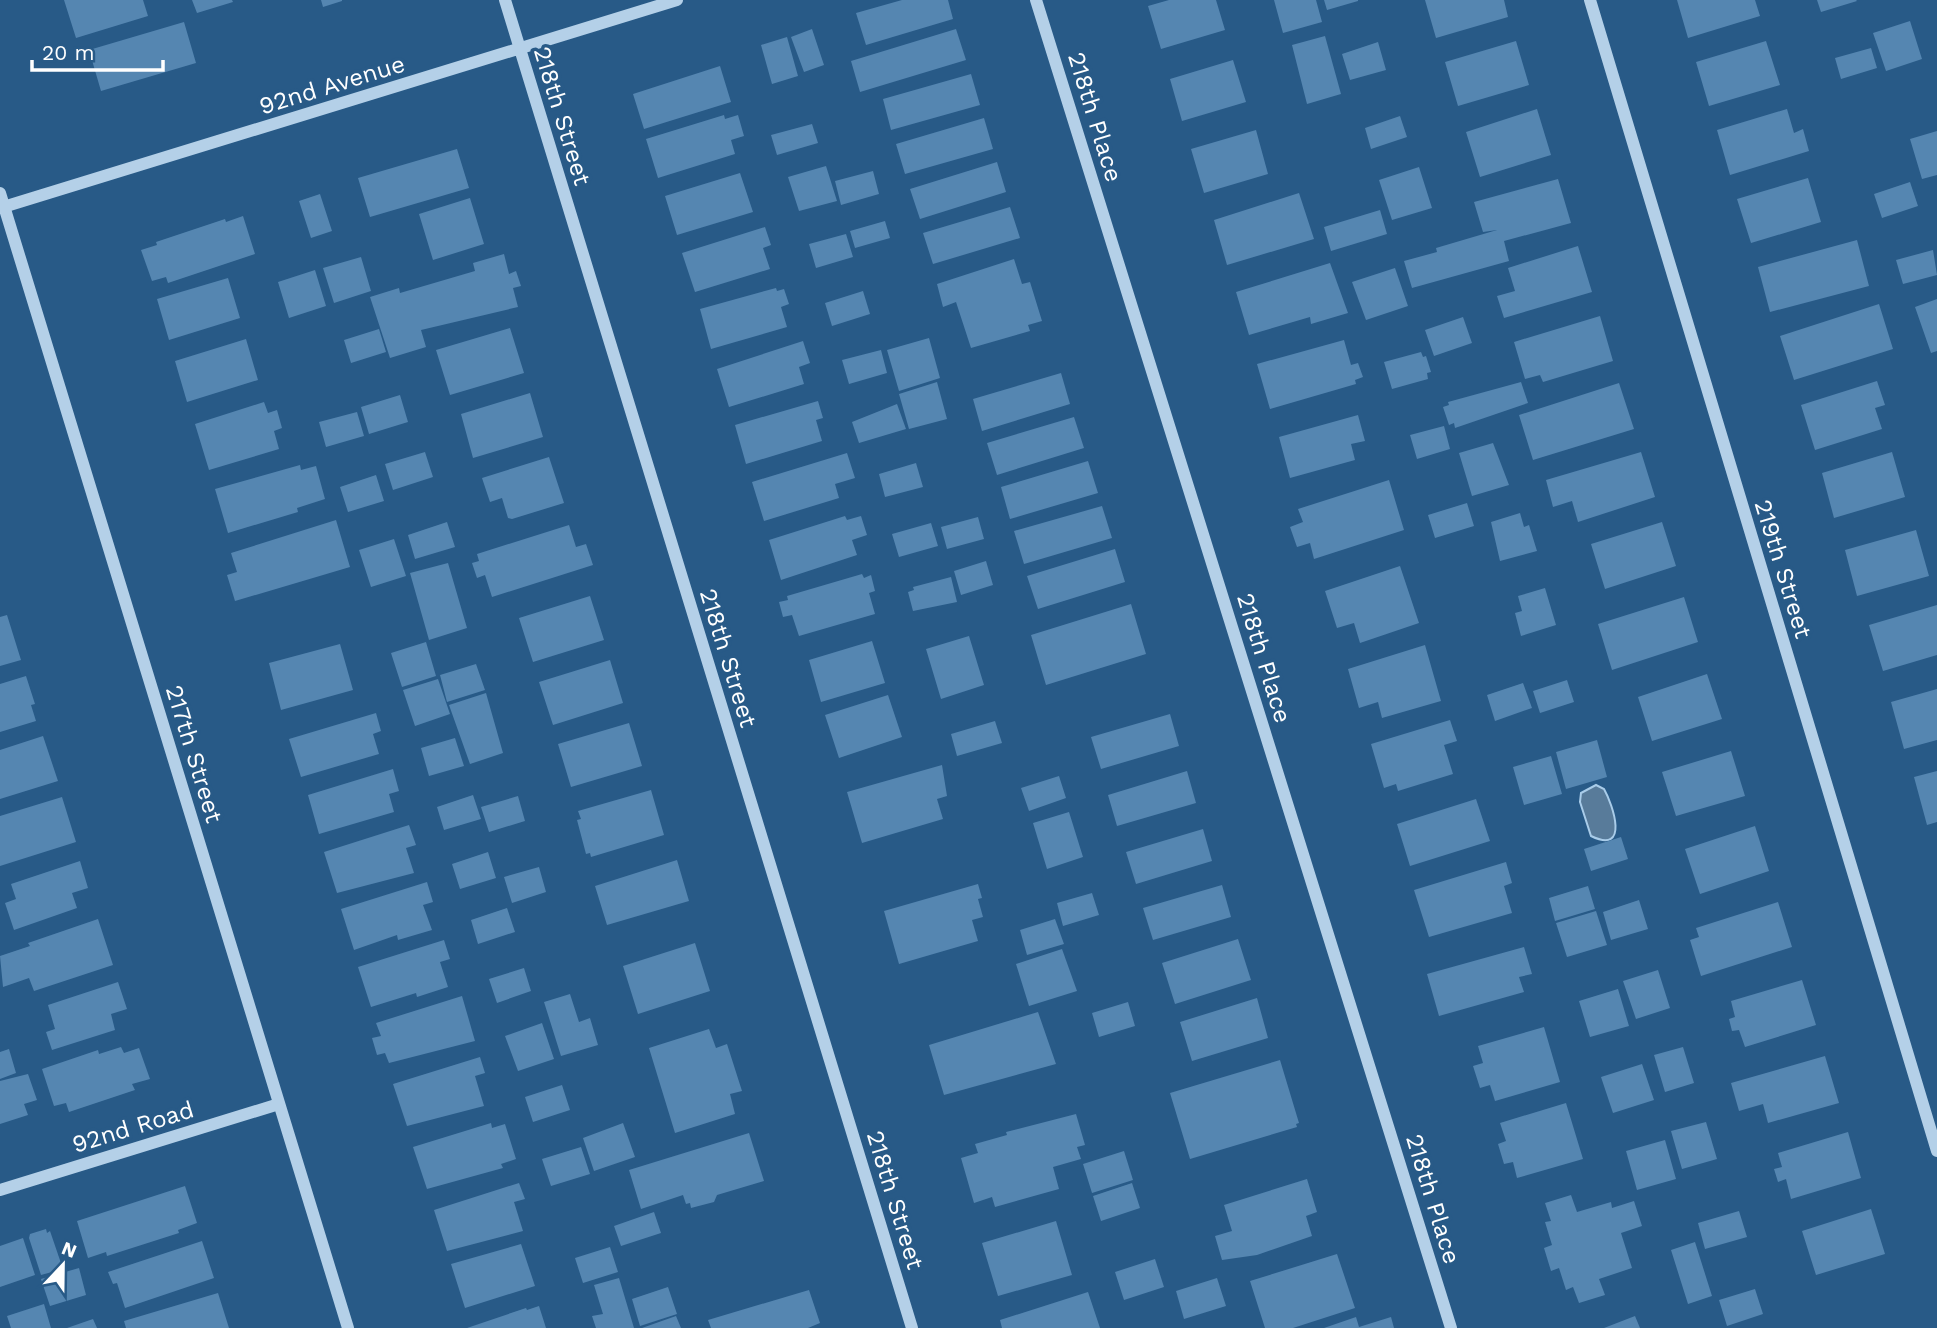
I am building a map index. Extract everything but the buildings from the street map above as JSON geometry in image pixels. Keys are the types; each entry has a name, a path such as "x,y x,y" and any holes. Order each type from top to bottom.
{"street":[{"name":"218th Street","path":"505,0 912,1328"},
{"name":"92nd Avenue","path":"2,208 677,0"},
{"name":"218th Place","path":"1036,0 1451,1328"},
{"name":"219th Street","path":"1590,0 1937,1151"},
{"name":"217th Street","path":"0,193 2,208 348,1328"},
{"name":"92nd Road","path":"0,1189 279,1104"}],"water":[{"path":"1596,785 1604,789 1614,816 1615,834 1611,839 1603,840 1591,836 1580,802 1581,793"}]}
